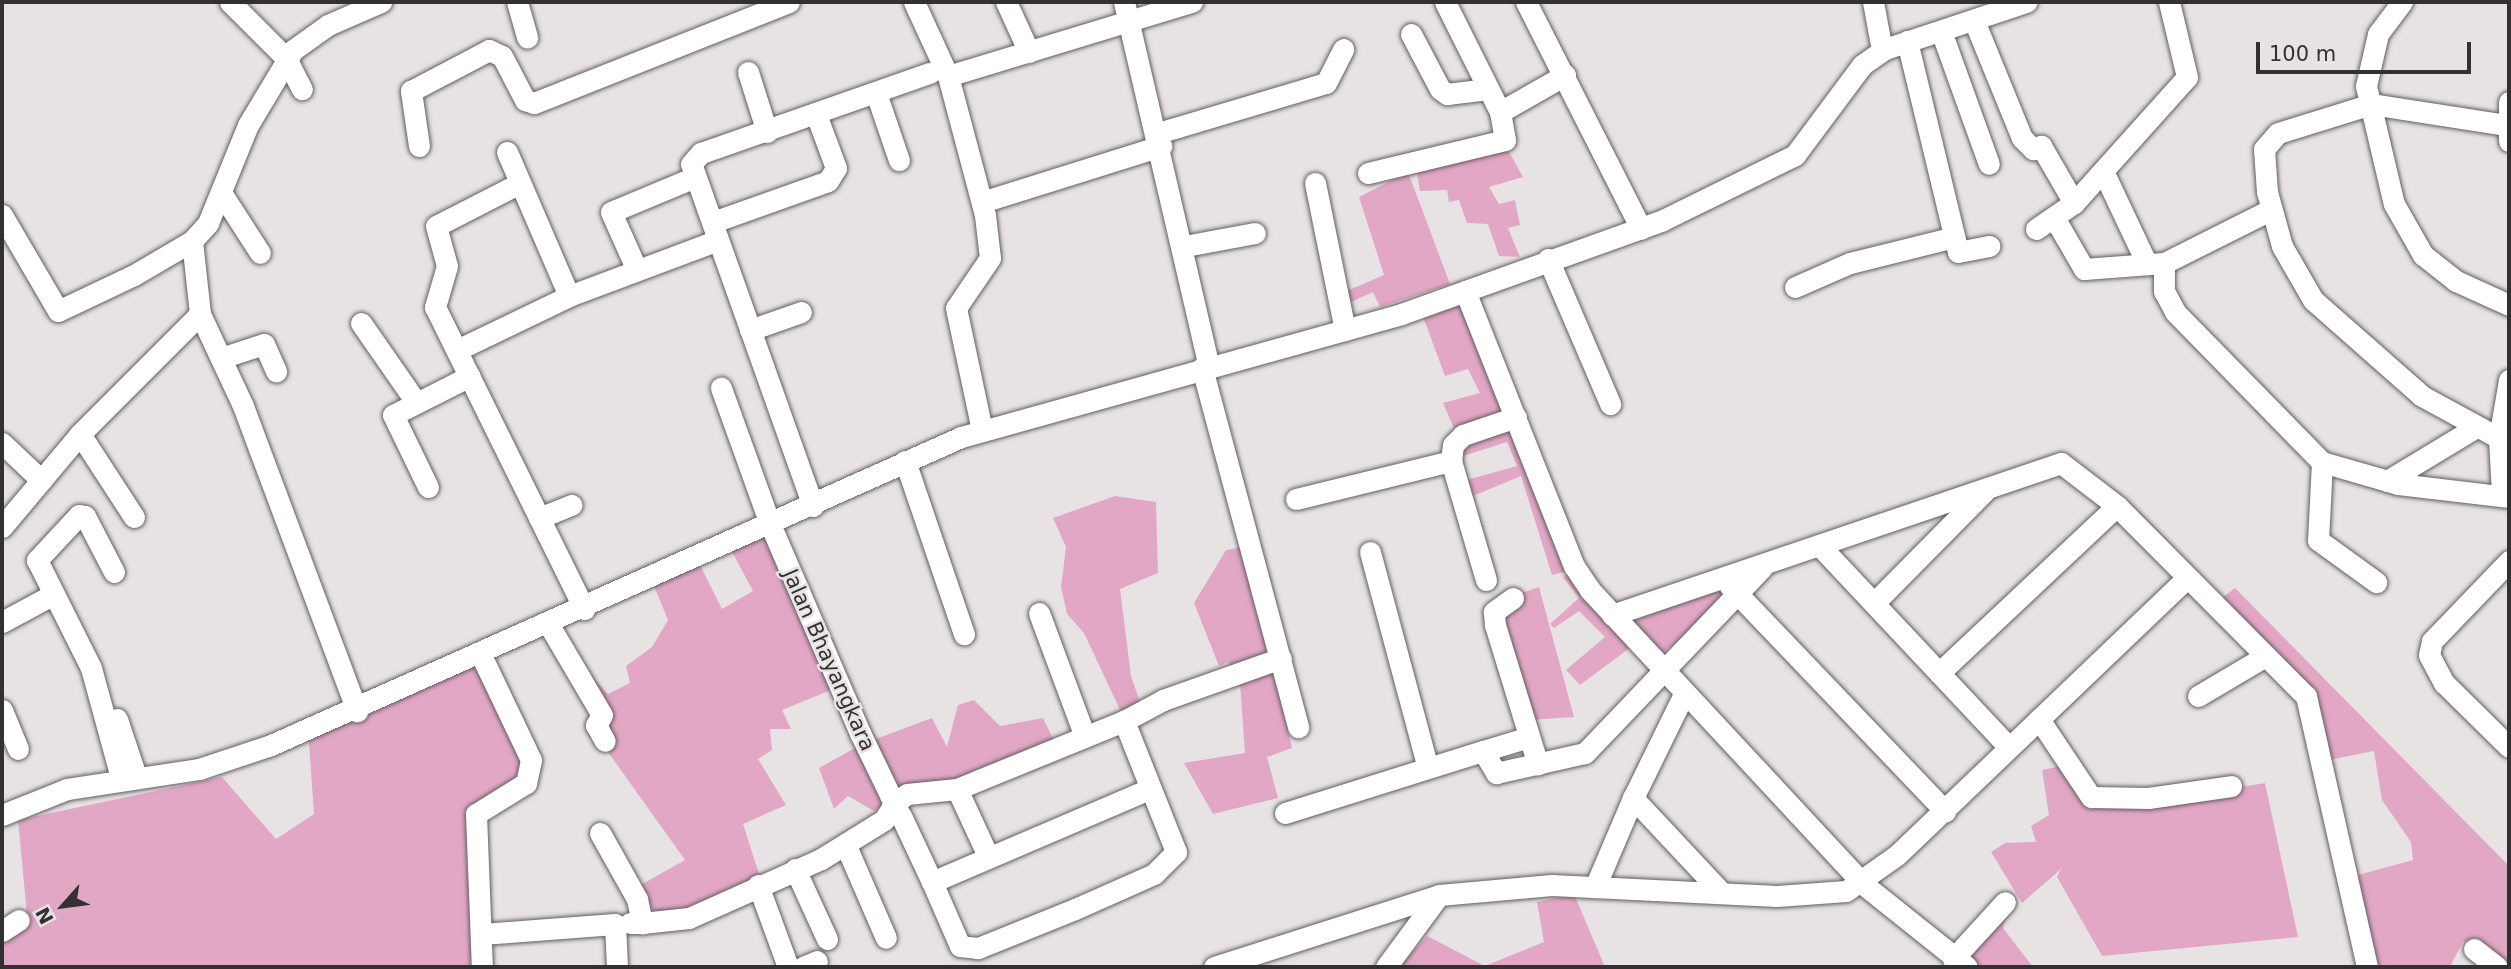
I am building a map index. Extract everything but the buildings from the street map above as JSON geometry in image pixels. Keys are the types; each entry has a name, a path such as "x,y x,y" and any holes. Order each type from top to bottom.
{"street":[{"path":"230,2 286,58 302,89"},
{"path":"2,215 45,295 63,313 192,241 222,194 257,130 286,58 328,24 380,2"},
{"path":"517,2 527,38"},
{"path":"419,146 411,91 489,50 502,56 525,100 534,103 789,2"},
{"path":"914,2 982,202 991,254 956,308 982,430"},
{"path":"1006,2 1028,52"},
{"path":"814,506 695,177 695,157 817,117 876,93 1028,52 1127,10 1192,2"},
{"path":"1368,173 1506,140 1500,112 1486,89 1446,2"},
{"path":"1526,2 1641,229"},
{"path":"1872,2 1882,50"},
{"path":"2,815 67,789 128,777 211,766 357,711 814,506 905,461 982,430 1345,330 1641,229 1795,155 1862,65 1882,50 1975,23 2026,2"},
{"path":"2169,2 2187,77 2074,203 2045,224 2079,267 2155,263 2270,210"},
{"path":"2402,2 2378,34 2366,86 2407,236 2456,281 2509,305"},
{"path":"1127,10 1185,246 1206,367 1298,727"},
{"path":"1975,23 2022,138 2033,149 2041,146 2074,203"},
{"path":"1941,31 1989,164"},
{"path":"1411,34 1440,89 1486,89"},
{"path":"1907,41 1954,237 1961,255 1989,246"},
{"path":"982,202 1326,83 1342,49"},
{"path":"748,72 767,132"},
{"path":"1500,112 1564,75"},
{"path":"876,93 899,160"},
{"path":"2499,438 2473,429 2422,397 2313,300 2288,262 2270,210 2268,141 2371,104 2508,133 2509,102"},
{"path":"457,351 569,296 828,181 836,168 817,117"},
{"path":"506,152 569,296"},
{"path":"2103,171 2155,263 2175,312 2322,462 2387,481 2505,495 2499,438 2509,380"},
{"path":"636,268 611,212 695,177"},
{"path":"520,183 434,230 447,266 435,307 584,609"},
{"path":"1315,183 1345,330"},
{"path":"222,194 260,253"},
{"path":"1185,246 1255,233"},
{"path":"1795,287 1850,263 1954,237"},
{"path":"192,241 200,314 221,358 357,711"},
{"path":"1548,259 1610,404"},
{"path":"1465,291 1574,566 1661,671 1863,884 1960,963 2005,902"},
{"path":"750,330 801,312"},
{"path":"2,527 80,434 200,314"},
{"path":"361,323 416,402"},
{"path":"221,358 264,344 276,371"},
{"path":"428,487 393,415 470,376"},
{"name":"Jalan Bhayangkara","path":"721,388 770,524 892,799 965,950 1075,909 1173,860 1173,842 1149,789"},
{"path":"1486,580 1451,461 1453,445 1463,435 1516,417"},
{"path":"2387,481 2473,429"},
{"path":"80,434 134,517"},
{"path":"2,443 41,480"},
{"path":"905,461 964,634"},
{"path":"1296,499 1451,461"},
{"path":"2322,462 2318,540 2376,582"},
{"path":"1612,615 1721,576 1762,569 1819,545 2062,463 2117,506 2185,580 2309,703 2367,967"},
{"path":"1874,603 1989,486"},
{"path":"539,518 572,505"},
{"path":"1939,673 2117,506"},
{"path":"114,572 92,524 79,515 37,560 104,704 125,733 128,777"},
{"path":"1819,545 2009,747"},
{"path":"1370,552 1427,764"},
{"path":"2509,561 2432,641 2428,656 2444,683 2509,747"},
{"path":"1483,751 1496,773 1585,754 1661,671 1762,569"},
{"path":"1721,576 1945,811"},
{"path":"1214,967 1247,959 1439,895 1595,887 1825,895 1863,884 1945,811 2185,580"},
{"path":"2,622 52,595"},
{"path":"1513,598 1493,612 1538,765"},
{"path":"1039,614 1085,737"},
{"path":"549,625 602,715 596,724 605,741"},
{"path":"481,655 531,760 526,783 476,814 482,967"},
{"path":"2198,696 2264,657"},
{"path":"482,934 689,918 846,846 884,820 892,799 919,791 957,789 1124,721 1163,700 1281,659"},
{"path":"1595,887 1633,798 1684,694"},
{"path":"2,710 18,750"},
{"path":"2039,719 2091,797 2148,798 2231,786"},
{"path":"932,882 1149,789 1124,721"},
{"path":"1285,813 1427,764 1529,737"},
{"path":"957,789 988,856"},
{"path":"1633,798 1721,892"},
{"path":"600,833 629,877 642,923"},
{"path":"846,846 886,938"},
{"path":"796,869 827,939"},
{"path":"758,885 788,967"},
{"path":"1386,967 1439,895"},
{"path":"615,924 617,967"},
{"path":"2474,949 2497,967"}],"shaded area":[{"path":"1507,148 1523,177 1489,187 1499,204 1515,200 1520,225 1508,228 1520,257 1499,256 1488,224 1467,223 1459,200 1449,202 1447,190 1420,191 1417,173"},
{"path":"1408,172 1450,284 1380,307 1373,292 1351,302 1342,293 1384,275 1359,197"},
{"path":"1459,289 1506,413 1454,428 1443,403 1480,393 1468,369 1445,376 1418,303"},
{"path":"1515,425 1568,571 1552,575 1521,476 1468,498 1463,481 1517,466 1507,442 1457,458 1455,446"},
{"path":"1115,496 1156,502 1158,573 1120,589 1131,676 1141,705 1120,710 1084,633 1067,614 1061,587 1066,547 1053,518"},
{"path":"765,533 831,690 782,710 791,729 770,729 772,750 758,759 786,805 743,824 760,877 685,912 657,915 637,887 685,860 593,731 603,713 579,681 590,674 608,694 630,683 626,666 652,647 668,620 654,586 700,565 722,609 753,591 731,550"},
{"path":"1244,547 1292,748 1267,757 1278,798 1213,814 1184,763 1245,753 1240,683 1228,662 1219,666 1194,603 1226,550"},
{"path":"1571,573 1631,647 1580,685 1566,670 1605,637 1579,611 1554,628 1550,624 1579,598 1563,577"},
{"path":"1539,587 1574,717 1530,720 1487,605"},
{"path":"2235,588 2509,866 2509,964 2463,941 2450,967 2367,967 2347,878 2413,860 2411,842 2382,800 2374,751 2329,760 2316,701 2215,603"},
{"path":"1715,589 1730,600 1661,654 1631,622"},
{"path":"470,661 524,748 530,769 484,804 470,967 2,967 2,934 27,915 18,820 222,777 276,839 314,814 308,730"},
{"path":"974,700 1000,726 1043,718 1055,743 954,782 899,794 865,743 932,718 947,747 958,705"},
{"path":"857,747 887,802 874,811 848,796 834,809 819,768"},
{"path":"2062,766 2094,803 2145,803 2265,783 2298,937 2102,956 2057,877 2061,869 2022,903 1991,852 2005,843 2036,842 2031,826 2049,815 2042,770"},
{"path":"1574,894 1605,967 1399,967 1427,936 1485,966 1544,942 1537,902"},
{"path":"2006,914 2003,928 2033,967 1974,967 1959,960"}]}
